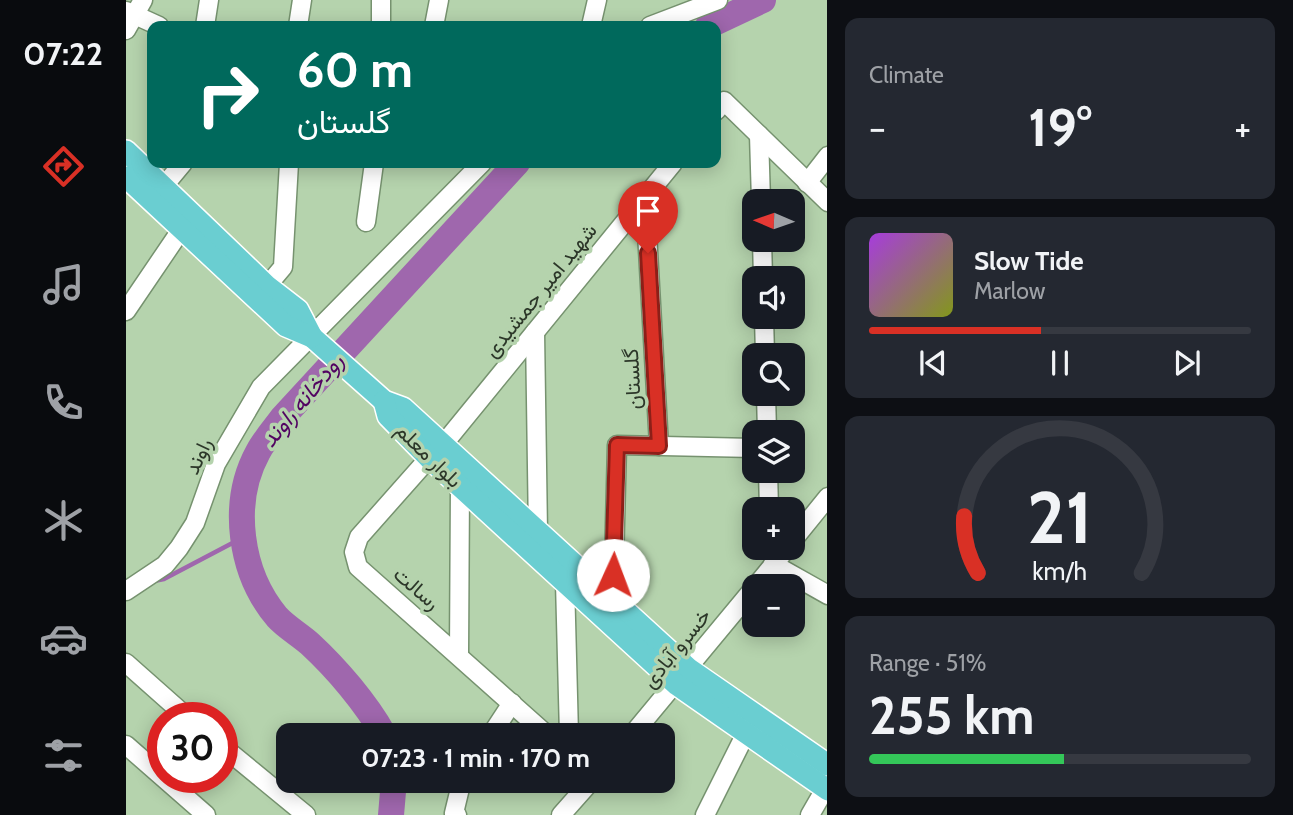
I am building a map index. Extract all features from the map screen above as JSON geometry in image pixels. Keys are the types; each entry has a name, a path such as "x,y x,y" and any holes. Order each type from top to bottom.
{"main road":[{"path":"126,150 267,286 298,310 312,337"},
{"path":"126,177 286,326 312,337"},
{"name":"بلوار معلم","path":"312,337 384,401 403,408 460,485 565,582 683,677 746,733 826,790"},
{"name":"بلوار معلم","path":"435,452 538,533 612,601 683,677 827,764"}],"street":[{"path":"206,21 209,0"},
{"path":"299,21 302,0"},
{"path":"381,0 382,21"},
{"path":"435,21 439,0"},
{"path":"592,21 597,0"},
{"path":"663,21 718,0"},
{"path":"721,107 759,135 827,201"},
{"path":"759,135 761,189"},
{"path":"807,183 827,157"},
{"path":"163,187 179,168"},
{"path":"267,286 283,267 289,168"},
{"path":"366,222 373,168"},
{"name":"راوند","path":"126,591 164,565 179,548 195,523 216,464 261,387 477,168"},
{"name":"شهید امیر جمشیدی","path":"435,452 669,168"},
{"name":"گلستان","path":"645,197 659,446"},
{"path":"126,311 181,230"},
{"path":"535,332 538,533"},
{"path":"612,601 617,445 742,448"},
{"name":"رسالت","path":"435,452 359,537 354,552 358,567 534,723"},
{"path":"459,655 460,485"},
{"path":"805,525 827,498"},
{"path":"771,560 827,594"},
{"path":"565,582 569,723"},
{"name":"خسرو آبادی","path":"643,723 742,603"},
{"path":"126,663 170,702"},
{"path":"499,723 512,703"},
{"path":"705,815 746,733"},
{"path":"126,745 206,815"},
{"path":"238,759 306,815"},
{"path":"810,815 826,790"},
{"path":"457,815 454,813 459,793"},
{"path":"561,815 580,793"}],"waterway":[{"name":"رودخانه راوند","path":"719,21 763,0"},
{"name":"رودخانه راوند","path":"376,723 341,675 310,644 277,617 254,580 243,537 244,493 249,472 258,452 283,417 512,168"},
{"path":"154,581 164,579 242,538"},
{"name":"رودخانه راوند","path":"391,815 393,793"}],"route":[{"path":"613,575 617,445 659,446 648,253"}]}
